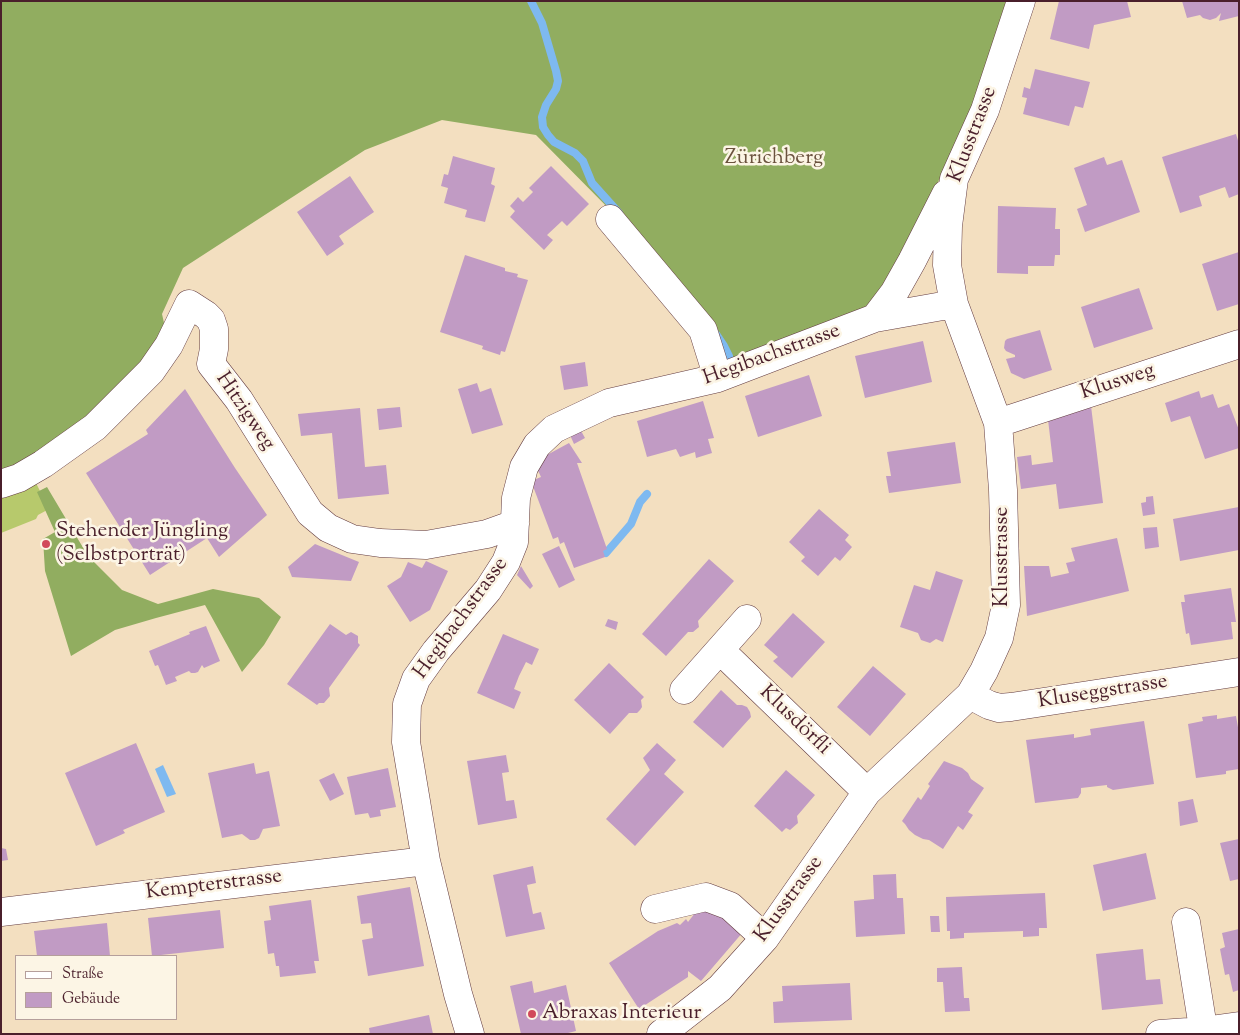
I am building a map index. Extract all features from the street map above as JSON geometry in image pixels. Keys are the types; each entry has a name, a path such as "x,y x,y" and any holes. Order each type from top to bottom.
{"street":[{"name":"Klusstrasse","path":"662,1034 720,988 764,938 867,792 970,695 984,672 999,638 1006,605 1003,490 998,422 954,304 947,266 948,226 954,179 985,110 1020,1"},
{"path":"875,318 894,293 954,179"},
{"path":"610,219 703,330 718,378"},
{"name":"Hitzigweg","path":"1,484 19,478 43,464 95,427 151,371 169,345 189,304 212,320 214,342 211,364 239,400 310,512 328,528 352,539 380,543 426,545 488,534 515,524"},
{"name":"Hegibachstrasse","path":"470,1034 458,994 426,860 406,742 407,704 416,678 436,651 488,590 506,562 514,542 516,498 524,467 537,444 554,429 609,403 718,378 875,318 954,304"},
{"name":"Klusweg","path":"998,422 1239,344"},
{"path":"684,690 747,619"},
{"name":"Klusdörfli","path":"720,650 867,792"},
{"name":"Kluseggstrasse","path":"970,695 988,705 999,708 1011,707 1239,672"},
{"name":"Kempterstrasse","path":"1,912 426,860"},
{"path":"655,909 706,897 730,906 764,938"},
{"path":"1186,922 1204,1032"},
{"path":"1160,1034 1204,1032 1239,1026"}],"green space":[{"name":"Zürichberg","path":"1,1 1007,1 971,112 907,248 875,300 838,325 723,367 618,218 536,135 442,120 365,150 183,268 162,314 169,345 114,395 52,445 1,472"},
{"path":"34,479 49,509 38,515 36,519 1,533 1,494"},
{"path":"47,487 88,556 122,590 158,604 213,589 259,598 281,617 264,645 242,672 205,605 115,630 71,656 45,571 43,539 55,532 37,492"}],"water":[{"path":"163,765 176,794 167,797 155,769"}],"building":[{"path":"1059,1 1127,1 1131,17 1094,25 1089,49 1050,39"},
{"path":"1182,1 1239,1 1239,16 1219,21 1221,13 1216,18 1210,20 1200,15 1187,18"},
{"path":"1035,69 1090,82 1083,108 1075,106 1069,126 1023,114 1027,98 1022,97 1024,87 1030,89"},
{"path":"1236,134 1239,144 1239,194 1229,198 1225,187 1199,196 1202,206 1180,213 1162,157"},
{"path":"453,156 495,168 491,184 495,186 485,222 465,217 467,210 444,203 448,188 441,186 444,174 448,175"},
{"path":"1104,157 1107,165 1122,160 1140,212 1085,232 1077,209 1087,205 1074,168"},
{"path":"551,166 589,204 567,226 562,221 547,235 553,240 544,250 510,217 515,211 510,206 518,197 523,202 533,192 529,188"},
{"path":"350,176 374,212 339,236 344,244 327,256 297,212"},
{"path":"998,206 1056,208 1055,229 1060,229 1060,255 1055,255 1054,266 1028,266 1028,274 997,273"},
{"path":"1239,252 1239,304 1217,311 1202,264"},
{"path":"465,255 505,268 505,271 518,274 517,277 528,280 505,352 501,351 500,355 482,349 483,346 440,332"},
{"path":"1139,288 1153,329 1094,348 1081,307"},
{"path":"1040,330 1052,370 1024,379 1011,373 1006,359 1015,357 1015,355 1006,351 1004,348 1005,341"},
{"path":"923,341 932,382 865,398 855,356"},
{"path":"585,362 588,386 564,390 560,366"},
{"path":"809,375 822,416 758,437 745,396"},
{"path":"477,383 480,392 491,388 503,425 472,434 458,389"},
{"path":"185,389 267,515 219,557 207,538 150,575 86,473 148,434 146,430"},
{"path":"1199,391 1201,398 1213,394 1218,408 1229,404 1239,430 1239,448 1205,459 1190,416 1171,422 1165,403"},
{"path":"703,401 714,438 708,439 712,453 696,458 695,452 680,457 676,449 647,457 637,421"},
{"path":"1091,406 1103,503 1059,509 1056,484 1021,489 1017,457 1031,455 1032,465 1053,462 1047,411"},
{"path":"400,407 402,427 379,430 377,409"},
{"path":"360,408 365,467 386,465 389,494 338,499 332,433 301,436 298,414"},
{"path":"580,429 585,438 574,444 570,435"},
{"path":"955,442 961,483 889,493 886,476 891,476 887,452"},
{"path":"569,443 582,463 577,463 607,549 603,551 605,557 574,568 564,542 560,544 558,537 553,539 531,481 541,477 534,462"},
{"path":"1153,496 1155,514 1143,516 1141,503 1146,502 1146,497"},
{"path":"1239,507 1239,550 1180,561 1173,519"},
{"path":"819,509 849,535 845,540 852,547 840,561 835,557 818,576 801,561 805,557 789,542"},
{"path":"1157,527 1159,547 1145,549 1143,528"},
{"path":"1117,538 1129,591 1027,616 1024,566 1049,566 1051,577 1069,573 1066,563 1075,561 1071,548"},
{"path":"315,544 359,562 351,581 292,577 288,567"},
{"path":"559,546 575,580 559,588 542,554"},
{"path":"709,559 734,581 698,621 699,627 693,632 688,632 666,656 642,634"},
{"path":"426,561 448,571 430,610 410,622 387,586 401,577 408,562 422,568"},
{"path":"521,566 533,586 530,589 517,575"},
{"path":"936,571 963,580 943,642 936,639 930,643 921,640 918,633 900,627 914,585 930,590"},
{"path":"1231,588 1236,622 1231,622 1233,639 1191,645 1189,633 1186,634 1181,602 1185,602 1184,595"},
{"path":"793,613 825,642 792,678 773,661 778,657 764,645"},
{"path":"608,619 618,622 616,630 605,626"},
{"path":"330,624 346,635 351,632 358,636 358,643 360,645 329,688 330,696 324,703 317,705 287,684"},
{"path":"206,626 220,661 204,668 202,665 198,672 191,673 189,671 175,677 177,681 166,685 158,665 155,666 149,651"},
{"path":"503,634 539,649 532,665 526,662 519,676 514,689 521,692 514,709 477,693"},
{"path":"609,663 644,697 641,700 642,707 640,710 637,713 629,713 610,734 574,700"},
{"path":"873,666 906,694 870,736 837,707"},
{"path":"721,690 737,705 747,707 751,717 723,748 693,722"},
{"path":"1217,715 1217,719 1236,716 1239,733 1239,769 1226,771 1226,774 1196,778 1188,724 1203,721 1202,717"},
{"path":"1144,721 1154,784 1113,790 1107,787 1107,785 1081,788 1078,798 1035,803 1026,740 1074,734 1074,738 1091,735 1090,729"},
{"path":"136,743 165,812 123,830 125,833 96,846 65,773"},
{"path":"657,743 676,760 664,774 684,792 635,846 606,819 650,770 643,758"},
{"path":"506,755 509,772 502,773 506,801 514,800 517,818 478,825 467,761"},
{"path":"944,761 962,768 971,779 984,788 968,812 973,815 963,830 958,826 943,849 929,840 915,835 902,821 918,797 921,800 930,786 928,784"},
{"path":"254,763 256,774 269,771 280,826 263,829 259,838 255,840 250,840 242,834 222,838 208,773"},
{"path":"388,768 396,807 380,810 381,816 370,818 368,813 355,815 347,777"},
{"path":"786,770 815,795 797,816 798,823 790,830 786,828 782,832 754,806"},
{"path":"334,773 344,794 330,801 319,780"},
{"path":"1193,799 1198,822 1180,826 1178,802"},
{"path":"1239,839 1239,879 1230,881 1220,843"},
{"path":"1,848 6,849 8,860 1,861"},
{"path":"1146,853 1156,899 1103,911 1093,865"},
{"path":"533,866 536,883 527,885 533,914 541,912 545,929 506,937 493,875"},
{"path":"896,874 897,898 903,898 905,934 856,937 854,901 874,899 873,875"},
{"path":"410,887 424,966 368,976 362,940 373,938 371,923 361,924 357,896"},
{"path":"1045,893 1047,928 1039,928 1039,936 1023,937 1023,931 964,933 964,938 950,939 950,931 947,931 946,897"},
{"path":"311,900 319,961 314,961 316,973 280,977 279,966 276,966 274,953 268,954 264,921 271,920 269,906"},
{"path":"702,904 724,915 743,932 701,981 688,971 688,977 639,1009 609,963 658,931 677,923 680,925 686,919 688,922"},
{"path":"220,910 224,948 152,955 148,918"},
{"path":"930,916 939,916 940,932 931,932"},
{"path":"107,923 110,955 37,955 34,931"},
{"path":"1239,929 1239,990 1233,992 1229,974 1225,975 1220,949 1225,947 1222,933"},
{"path":"1143,949 1146,980 1160,979 1163,1004 1102,1010 1096,954"},
{"path":"962,967 964,998 969,998 970,1011 945,1012 943,982 937,982 937,968"},
{"path":"532,981 534,993 566,985 576,1031 564,1034 521,1034 510,986"},
{"path":"850,983 852,1020 774,1023 773,1002 783,1001 782,986"},
{"path":"429,1015 433,1034 370,1034 369,1028"}],"waterway":[{"path":"531,1 542,23 558,81 542,117 543,127 554,142 575,153 583,161 592,183 619,213"},
{"path":"716,334 729,356"},
{"path":"606,553 631,524 640,502 647,494"}],"place":[{"name":"Stehender Jüngling (Selbstporträt)","path":"46,544"},
{"name":"Abraxas Interieur","path":"532,1014"}]}
